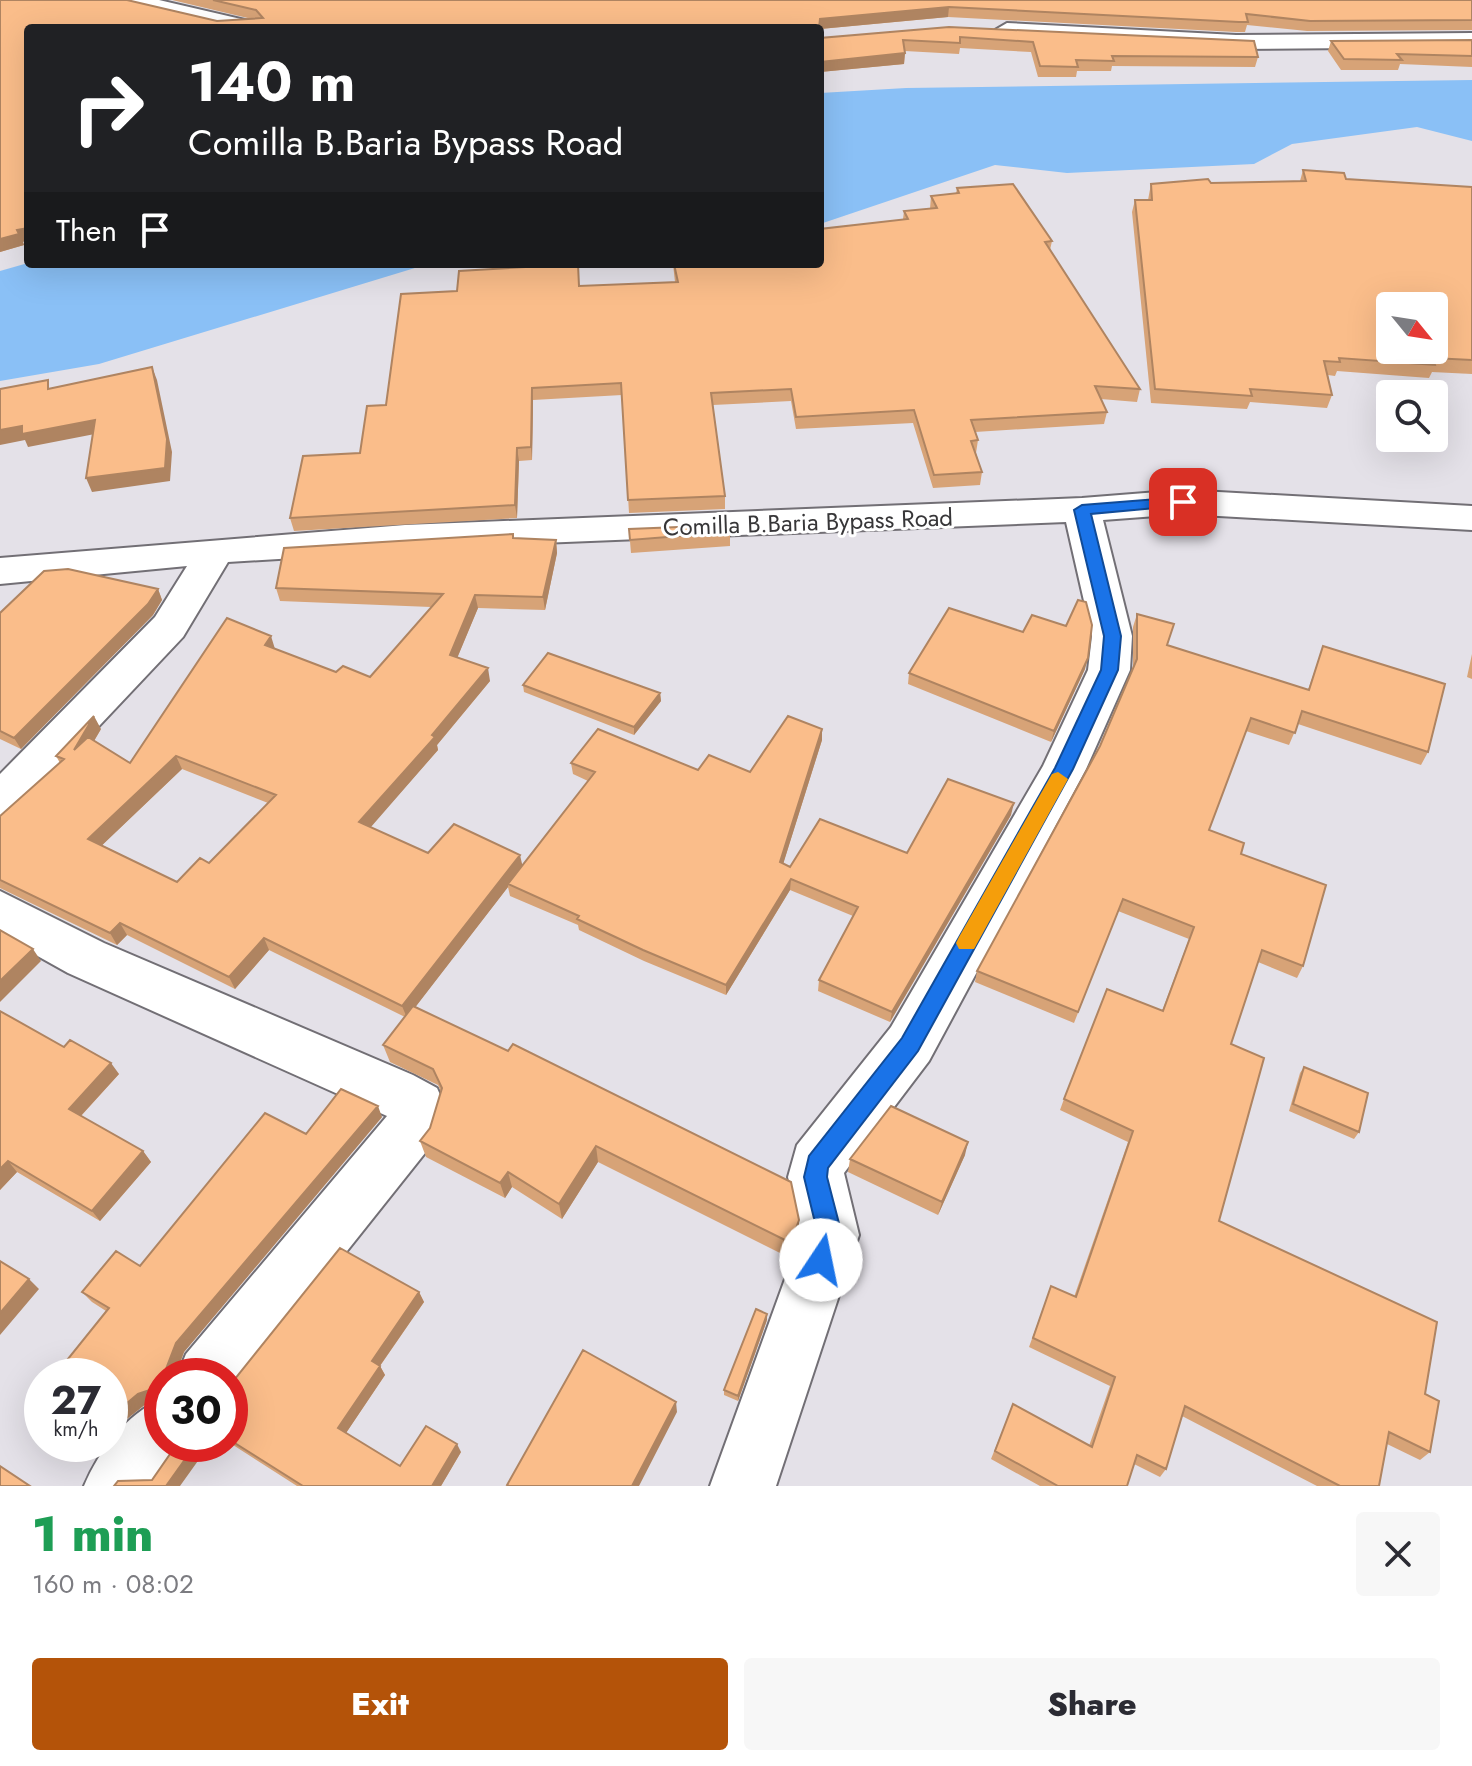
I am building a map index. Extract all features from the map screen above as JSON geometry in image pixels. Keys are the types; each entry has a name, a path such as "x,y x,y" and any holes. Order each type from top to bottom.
{"street":[{"path":"129,0 233,24"},
{"path":"979,29 1236,42 1472,40"},
{"name":"Comilla B.Baria Bypass Road","path":"0,571 215,551 472,536 1082,510 1183,502 1472,518"},
{"path":"743,1486 830,1235 816,1177 817,1164 910,1044 1064,769 1109,670 1112,636 1082,510"},
{"path":"0,802 127,674 169,627 215,551"},
{"path":"0,911 86,958 394,1092 418,1106 414,1125 223,1358"},
{"path":"117,1486 144,1453"}],"water":[{"path":"1472,80 1472,141 1417,127 1292,144 1254,164 1067,173 995,165 824,223 824,93 906,88"},
{"path":"24,264 24,268 415,268 99,364 0,381 0,271"}],"building":[{"path":"0,0 127,0 217,21 263,18 256,10 213,0 1472,0 1472,20 1310,21 1246,14 1248,22 1239,22 949,7 820,19 819,24 24,24 24,229 17,230 19,234 0,239"},
{"path":"949,27 1254,41 1258,57 1112,56 1114,61 1076,60 1078,67 1040,66 1033,42 960,37 960,43 903,40 905,53 824,62 824,38"},
{"path":"1472,40 1472,56 1397,54 1402,60 1344,59 1331,41"},
{"path":"1303,170 1344,173 1346,179 1472,187 1472,360 1448,359 1448,292 1376,292 1376,361 1339,358 1340,362 1324,361 1332,395 1250,389 1252,396 1155,389 1135,200 1152,200 1151,184 1208,179 1211,183 1306,181"},
{"path":"1013,184 1052,241 1045,242 1140,389 1095,386 1107,412 971,420 978,440 971,441 982,472 934,475 914,410 796,417 791,389 711,393 725,496 628,500 621,383 532,388 531,447 517,448 515,505 290,518 303,456 360,453 367,406 386,405 401,294 457,291 459,271 578,268 579,286 678,282 675,268 824,268 824,229 908,219 904,211 937,208 931,196 959,193 957,188"},
{"path":"152,367 167,439 165,468 86,478 95,420 22,434 22,426 0,430 0,389 48,380 48,389"},
{"path":"729,525 730,532 630,540 629,529"},
{"path":"513,534 513,538 556,540 543,597 475,595 450,655 488,668 432,735 435,737 359,822 428,853 454,824 520,855 402,1006 264,938 229,977 120,923 110,933 0,880 0,816 64,759 56,756 94,716 74,750 88,737 130,763 227,618 271,636 265,645 336,672 343,666 370,677 443,594 276,588 284,548","holes":["176,756 276,795 209,863 200,858 177,882 88,839"]},
{"path":"68,569 158,589 148,604 14,738 0,731 0,613 44,571"},
{"path":"1078,600 1086,602 1092,625 1088,658 1054,731 909,673 949,608 1023,632 1032,615 1066,626"},
{"path":"1137,614 1174,624 1167,645 1309,690 1323,646 1445,684 1428,752 1302,711 1295,733 1251,718 1209,830 1244,843 1241,854 1326,885 1303,966 1262,950 1231,1044 1264,1058 1219,1221 1437,1322 1425,1394 1439,1401 1430,1452 1389,1432 1379,1486 1340,1486 1185,1406 1166,1469 1137,1455 1127,1486 1058,1486 995,1451 1013,1404 1092,1447 1115,1377 1033,1338 1051,1286 1076,1297 1133,1131 1064,1099 1107,989 1163,1011 1194,927 1123,899 1078,1012 977,971 1100,746 1137,659"},
{"path":"548,653 660,693 634,727 523,685"},
{"path":"788,716 822,729 780,862 790,867 820,819 907,853 948,779 1014,803 892,1012 819,980 858,907 791,879 726,985 643,950 577,919 579,916 508,884 595,772 571,763 598,729 698,770 709,755 750,772"},
{"path":"0,930 33,949 0,981"},
{"path":"413,1006 508,1051 513,1044 791,1182 799,1220 791,1243 596,1146 559,1204 508,1172 500,1183 420,1141 430,1128 442,1088 433,1069 383,1045"},
{"path":"0,1011 64,1047 70,1040 111,1063 69,1109 143,1151 92,1211 8,1161 0,1169"},
{"path":"1304,1067 1368,1093 1359,1132 1293,1104"},
{"path":"341,1089 378,1106 176,1343 170,1358 144,1358 144,1392 128,1402 128,1358 69,1358 109,1308 82,1292 116,1251 140,1266 265,1113 306,1134"},
{"path":"891,1106 968,1142 942,1202 850,1159"},
{"path":"340,1248 419,1292 372,1361 380,1366 338,1428 400,1466 426,1426 457,1444 432,1486 303,1486 248,1451 248,1363"},
{"path":"0,1261 29,1279 0,1313"},
{"path":"756,1309 767,1314 738,1396 724,1390"},
{"path":"583,1350 676,1402 632,1486 507,1485"},
{"path":"164,1462 183,1462 166,1486 114,1486 118,1481 152,1480"},
{"path":"0,1466 30,1486 0,1486"}],"slow traffic":[{"path":"966,943 1058,779"}],"route":[{"path":"821,1260 830,1235 829,1218 819,1194 817,1164 910,1044 1064,769 1109,670 1112,636 1082,510 1183,502"}]}
